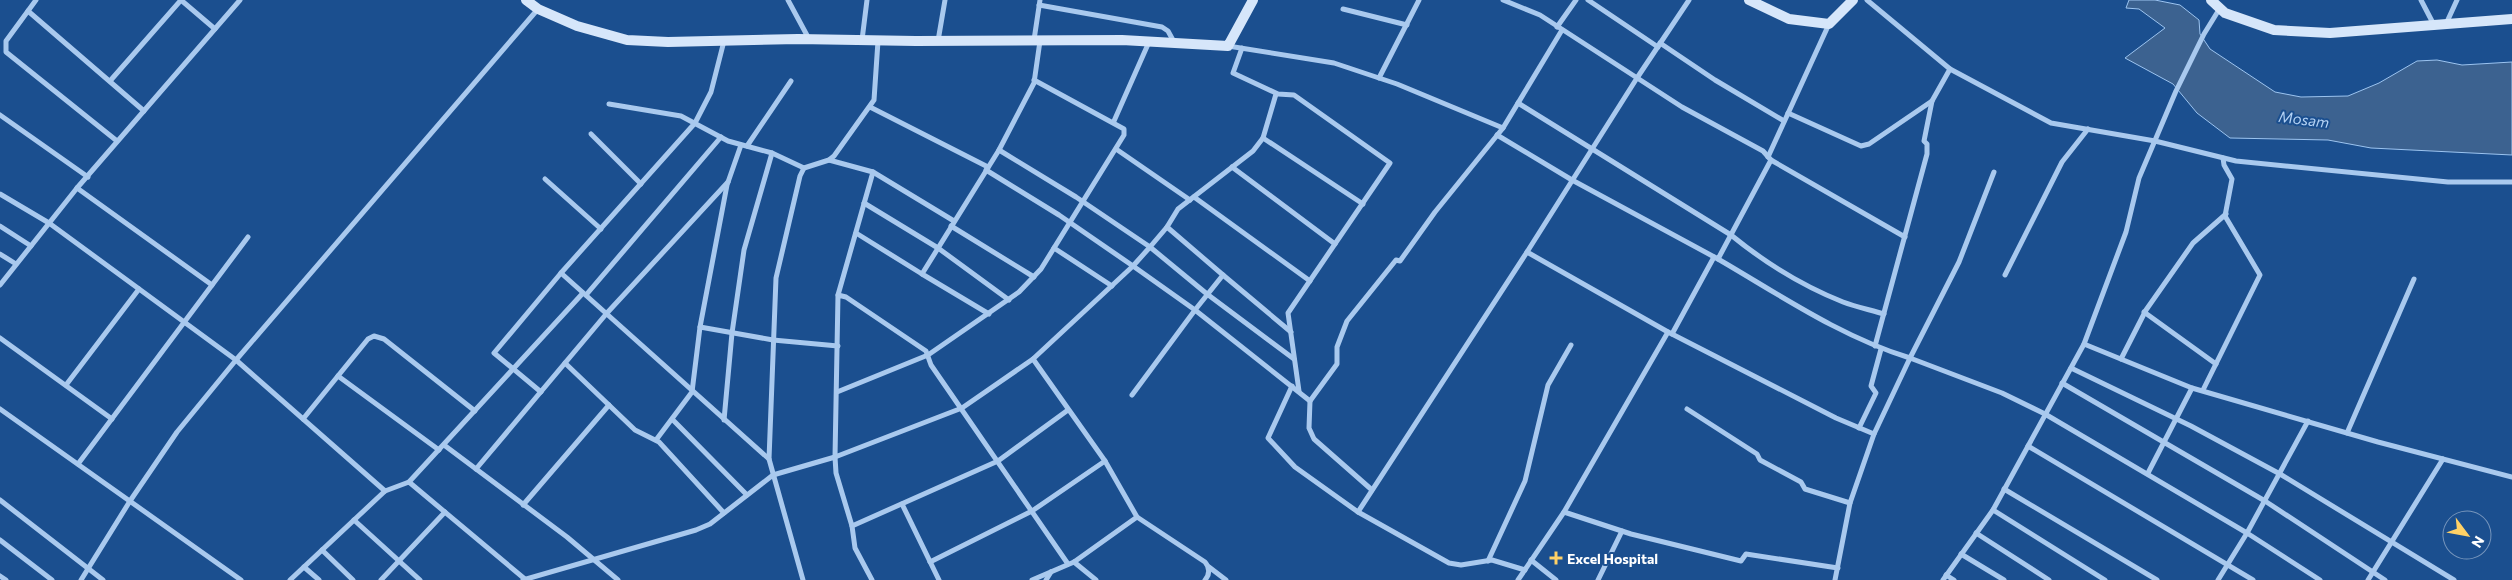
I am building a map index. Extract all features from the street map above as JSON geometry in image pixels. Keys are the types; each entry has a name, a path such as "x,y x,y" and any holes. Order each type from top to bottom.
{"street":[{"path":"36,0 6,41 6,52 117,142"},
{"path":"110,81 181,0 215,29"},
{"path":"0,285 77,188 240,0"},
{"path":"526,0 538,9 600,34 627,40 1149,41 1228,46 1334,63 1379,78 1503,128"},
{"path":"788,0 808,39"},
{"path":"862,40 866,0"},
{"path":"938,41 946,0"},
{"path":"1228,46 1253,0"},
{"path":"1379,78 1420,0"},
{"path":"1503,0 1540,15 1682,107 1763,151 1770,158 1905,237"},
{"path":"1372,490 1314,439 1309,428 1310,401 1337,364 1336,347 1348,321 1396,260 1400,261 1435,212 1503,128 1576,0"},
{"path":"1588,0 1784,121"},
{"path":"1358,512 1689,0"},
{"path":"1749,0 1789,19 1829,24"},
{"path":"1518,580 1564,512 1731,234 1770,158 1784,121 1829,24 1853,0"},
{"path":"1867,0 1950,69 2051,123 2155,141 2223,158 2448,182 2512,182"},
{"path":"2211,0 2225,12 2274,30 2330,33 2512,19"},
{"path":"2421,0 2434,25"},
{"path":"2446,24 2457,0"},
{"path":"922,274 999,150 1034,80 1039,3 1162,27 1168,31 1174,43"},
{"path":"1954,580 1944,577 1993,510 2084,344 2126,232 2138,178 2176,91 2204,34 2220,8"},
{"path":"81,580 130,501 177,432 236,360 538,9"},
{"path":"1344,9 1407,24"},
{"path":"28,11 144,111"},
{"path":"541,392 494,353 561,272 695,123 710,96 724,41"},
{"path":"829,160 870,107 876,92 878,41"},
{"path":"1114,122 1149,41"},
{"path":"1242,48 1233,74 1276,94 1294,95 1390,163 1288,313 1299,392"},
{"path":"1875,346 1927,154 1927,144 1924,141 1932,101 1950,69"},
{"path":"837,392 928,355 1009,300 1034,276 1070,223 1116,149 1124,135 1124,129 1034,80"},
{"path":"656,440 692,392 700,327 728,182 744,146 791,81"},
{"path":"409,482 525,580 696,530 710,524 772,475 836,456 962,408 1033,359 1133,266 1167,226 1178,209 1253,150 1263,138 1276,94"},
{"path":"1788,112 1861,146 1869,144 1932,101"},
{"path":"1518,103 1591,150 1731,234 1752,252 1783,272 1843,302 1884,314"},
{"path":"609,104 675,114 721,137 744,146 772,153 804,168 829,160 873,172 1034,276"},
{"path":"870,107 987,169 1070,223 1195,310 1310,401"},
{"path":"0,115 88,176"},
{"path":"2005,275 2062,162 2088,129"},
{"path":"591,134 641,184"},
{"path":"1497,135 1572,180 1716,258 1817,317 1881,349 1910,358 2002,394 2045,414 2148,473 2320,580"},
{"path":"290,580 385,491 409,482 585,294 721,137"},
{"path":"1263,138 1362,204"},
{"path":"1116,149 1192,198 1310,281"},
{"path":"999,150 1083,202 1150,247 1207,294 1294,359"},
{"path":"724,420 732,333 745,243 772,153"},
{"path":"2203,390 2260,275 2226,214 2232,179 2224,165 2223,158"},
{"path":"1232,167 1335,244"},
{"path":"803,580 769,459 776,278 800,176 804,168"},
{"path":"872,580 856,548 852,526 836,473 836,456 838,295 873,172"},
{"path":"1835,580 1850,503 1874,434 1959,262 1994,172"},
{"path":"545,179 601,229"},
{"path":"476,469 607,314 728,182"},
{"path":"77,188 212,285"},
{"path":"0,194 48,223 236,360 385,491"},
{"path":"864,203 938,248 1009,300"},
{"path":"2121,359 2144,312 2196,239 2226,214"},
{"path":"0,226 31,246"},
{"path":"1167,226 1222,275 1291,332"},
{"path":"856,233 989,314"},
{"path":"78,464 248,237"},
{"path":"1054,248 1112,286"},
{"path":"1527,252 1670,333 1874,434"},
{"path":"0,254 16,264"},
{"path":"561,272 692,392 769,459"},
{"path":"1132,395 1222,275"},
{"path":"2347,433 2414,279"},
{"path":"66,385 139,289"},
{"path":"838,295 846,296 926,351 931,365 1068,564"},
{"path":"2144,312 2216,364"},
{"path":"700,327 773,340 838,346"},
{"path":"303,419 368,339 379,336 475,411"},
{"path":"0,338 112,419"},
{"path":"2084,344 2192,388 2347,433 2512,477"},
{"path":"1488,561 1526,481 1548,385 1571,345"},
{"path":"1859,428 1876,393 1871,386 1881,349"},
{"path":"1033,359 1105,460 1137,517 1226,580"},
{"path":"565,363 640,434 656,440 724,513"},
{"path":"2071,368 2176,419 2280,474 2391,544 2398,545 2454,580"},
{"path":"338,376 439,450"},
{"path":"2062,384 2265,501 2385,580"},
{"path":"1292,386 1268,438 1295,467 1358,512 1450,562 1461,565 1498,561 1525,570"},
{"path":"2148,473 2192,388"},
{"path":"523,504 609,406"},
{"path":"0,409 241,580"},
{"path":"1687,409 1757,454 1760,460 1801,482 1805,489 1850,503"},
{"path":"852,526 998,461 1068,410"},
{"path":"672,419 747,495"},
{"path":"2218,580 2247,533 2308,421"},
{"path":"444,445 594,559 618,580"},
{"path":"2028,446 2253,580"},
{"path":"2368,580 2443,459"},
{"path":"930,562 1032,511 1105,460"},
{"path":"2004,489 2157,580"},
{"path":"0,500 103,580"},
{"path":"902,504 939,580"},
{"path":"1993,510 2105,580"},
{"path":"381,580 445,512"},
{"path":"1564,512 1622,531 1741,561 1746,554 1838,568"},
{"path":"1032,580 1074,562 1137,517"},
{"path":"354,520 420,580"},
{"path":"1598,580 1622,531"},
{"path":"1976,533 2049,580"},
{"path":"0,540 52,580"},
{"path":"322,550 353,580"},
{"path":"1962,554 2004,580"},
{"path":"1531,560 1556,580"},
{"path":"1074,562 1096,580"},
{"path":"304,567 319,580"},
{"path":"1206,580 1209,567"},
{"path":"1046,580 1051,571"},
{"path":"0,576 6,580"}],"water":[{"name":"Mosam","path":"2129,0 2155,0 2180,5 2199,20 2200,34 2210,49 2275,92 2301,97 2348,96 2379,83 2417,61 2437,60 2462,65 2512,62 2512,155 2371,148 2328,140 2230,138 2197,113 2173,84 2125,58 2165,28 2139,9 2126,8"}],"place":[{"name":"Excel Hospital","path":"1556,558"}]}
